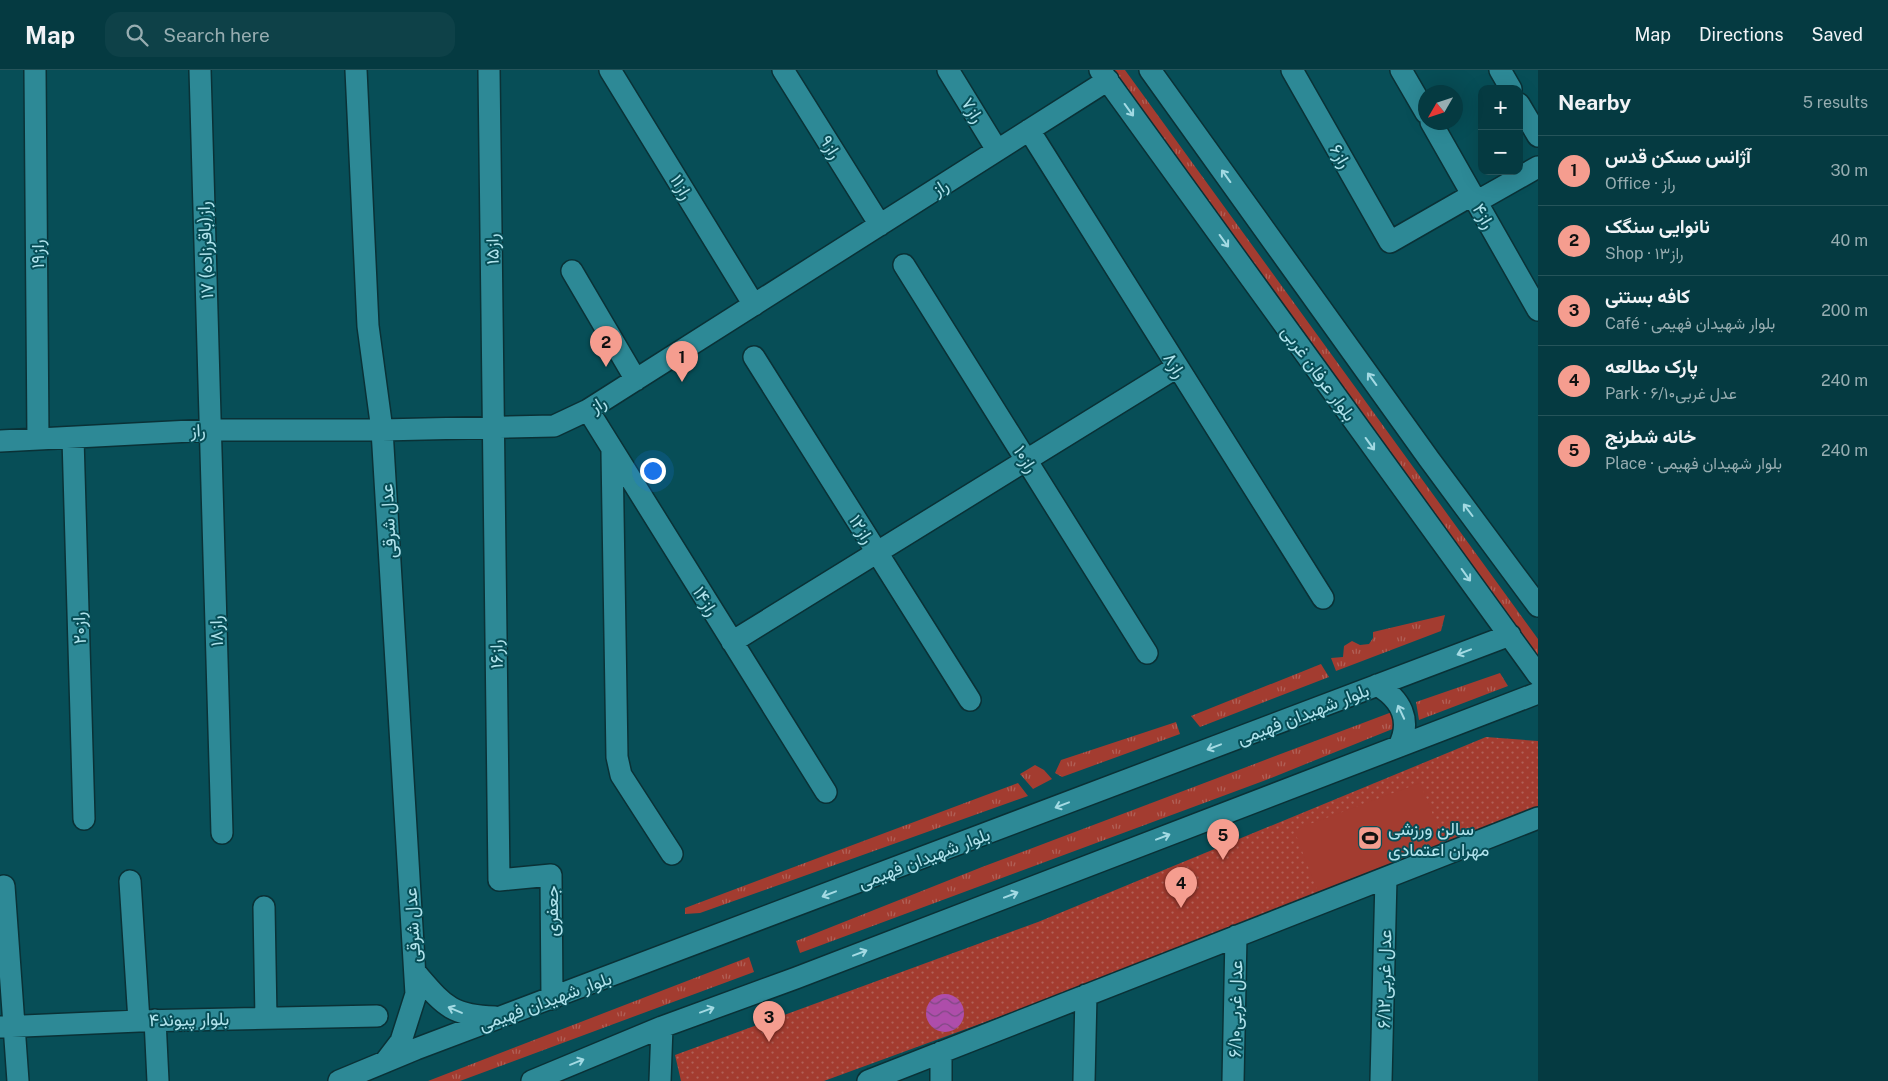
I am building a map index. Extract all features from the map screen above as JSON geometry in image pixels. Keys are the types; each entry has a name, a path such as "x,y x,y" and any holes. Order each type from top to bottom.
{"street":[{"name":"راز۱۹","path":"35,70 38,439"},
{"name":"۱۷ راز(باقرزاده)","path":"200,70 210,430"},
{"name":"عدل شرقی","path":"356,70 368,326 382,430 416,994 402,1041 385,1062"},
{"name":"راز۱۵","path":"490,70 494,429"},
{"name":"راز۱۱","path":"610,70 754,305"},
{"name":"راز۹","path":"783,70 880,225"},
{"name":"راز۷","path":"948,70 997,150"},
{"path":"1150,70 1429,459 1538,606"},
{"name":"راز۶","path":"1292,70 1390,242 1474,198"},
{"path":"1401,70 1418,99"},
{"path":"1500,70 1509,85"},
{"name":"راز","path":"0,441 210,430 494,429 554,426 588,410 880,225 1028,130 1104,75"},
{"name":"بلوار عرفان غربی","path":"1104,75 1538,675"},
{"path":"1523,111 1538,136"},
{"name":"راز۸","path":"1028,130 1323,598"},
{"name":"راز۴","path":"1436,130 1538,310"},
{"path":"1474,198 1538,167"},
{"name":"راز۱۰","path":"904,266 1148,653"},
{"path":"572,271 636,380"},
{"name":"راز۱۲","path":"754,357 970,700"},
{"path":"732,642 1177,366"},
{"name":"راز۱۴","path":"588,410 826,792"},
{"name":"راز۱۶","path":"494,429 499,880"},
{"name":"راز۱۸","path":"210,430 222,833"},
{"name":"راز۲۰","path":"73,438 84,819"},
{"path":"612,451 617,756 621,775 672,854"},
{"name":"بلوار شهیدان فهیمی","path":"339,1081 1510,635"},
{"path":"1377,686 1390,693 1400,708 1406,723 1405,734 1399,746"},
{"path":"532,1081 552,1076 662,1027 814,971 1538,693"},
{"path":"868,1081 1538,818"},
{"name":"جعفری","path":"499,880 551,875 552,999"},
{"name":"۶/۱۲عدل غربی","path":"1381,1081 1386,878"},
{"path":"130,881 147,1020 158,1081"},
{"path":"4,886 6,1027 18,1081"},
{"path":"264,907 266,1018"},
{"name":"۶/۱۰عدل غربی","path":"1233,1081 1236,936"},
{"path":"415,972 451,1010 476,1016 503,1017"},
{"path":"1084,1081 1086,995"},
{"name":"بلوار پیوند۴","path":"6,1027 147,1020 377,1016"},
{"path":"660,1081 662,1027"},
{"path":"941,1081 942,1052"}],"green space":[{"path":"1109,70 1125,70 1538,639 1538,663"},
{"path":"1445,615 1441,631 1336,671 1331,658 1343,657 1344,646 1352,641 1360,645 1369,644 1373,638 1373,632"},
{"path":"1321,664 1329,677 1200,727 1191,716"},
{"path":"1500,673 1508,686 1419,720 1416,702"},
{"path":"1392,712 1400,726 1266,780 800,953 796,941 982,867"},
{"path":"1176,722 1180,734 1062,777 1055,773 1061,760"},
{"path":"1486,737 1538,741 1538,811 1204,942 824,1081 681,1081 675,1055 1038,922"},
{"path":"1035,765 1044,770 1052,779 1033,789 1020,774"},
{"path":"1018,783 1028,796 700,913 685,914 685,908"},
{"name":"سالن ورزشی مهران اعتمادی","path":"1420,783 1446,847 1318,892 1294,830"},
{"path":"749,957 754,972 460,1081 428,1081"}],"water":[{"path":"945,994 958,1000 964,1013 958,1026 945,1032 932,1026 926,1013 932,1000"}],"place":[{"name":"نانوایی سنگک","path":"606,367"},
{"name":"آژانس مسکن قدس","path":"682,382"},
{"name":"سالن ورزشی مهران اعتمادی","path":"1370,838"},
{"name":"خانه شطرنج","path":"1223,860"},
{"name":"پارک مطالعه","path":"1181,908"},
{"name":"کافه بستنی","path":"769,1042"}]}
